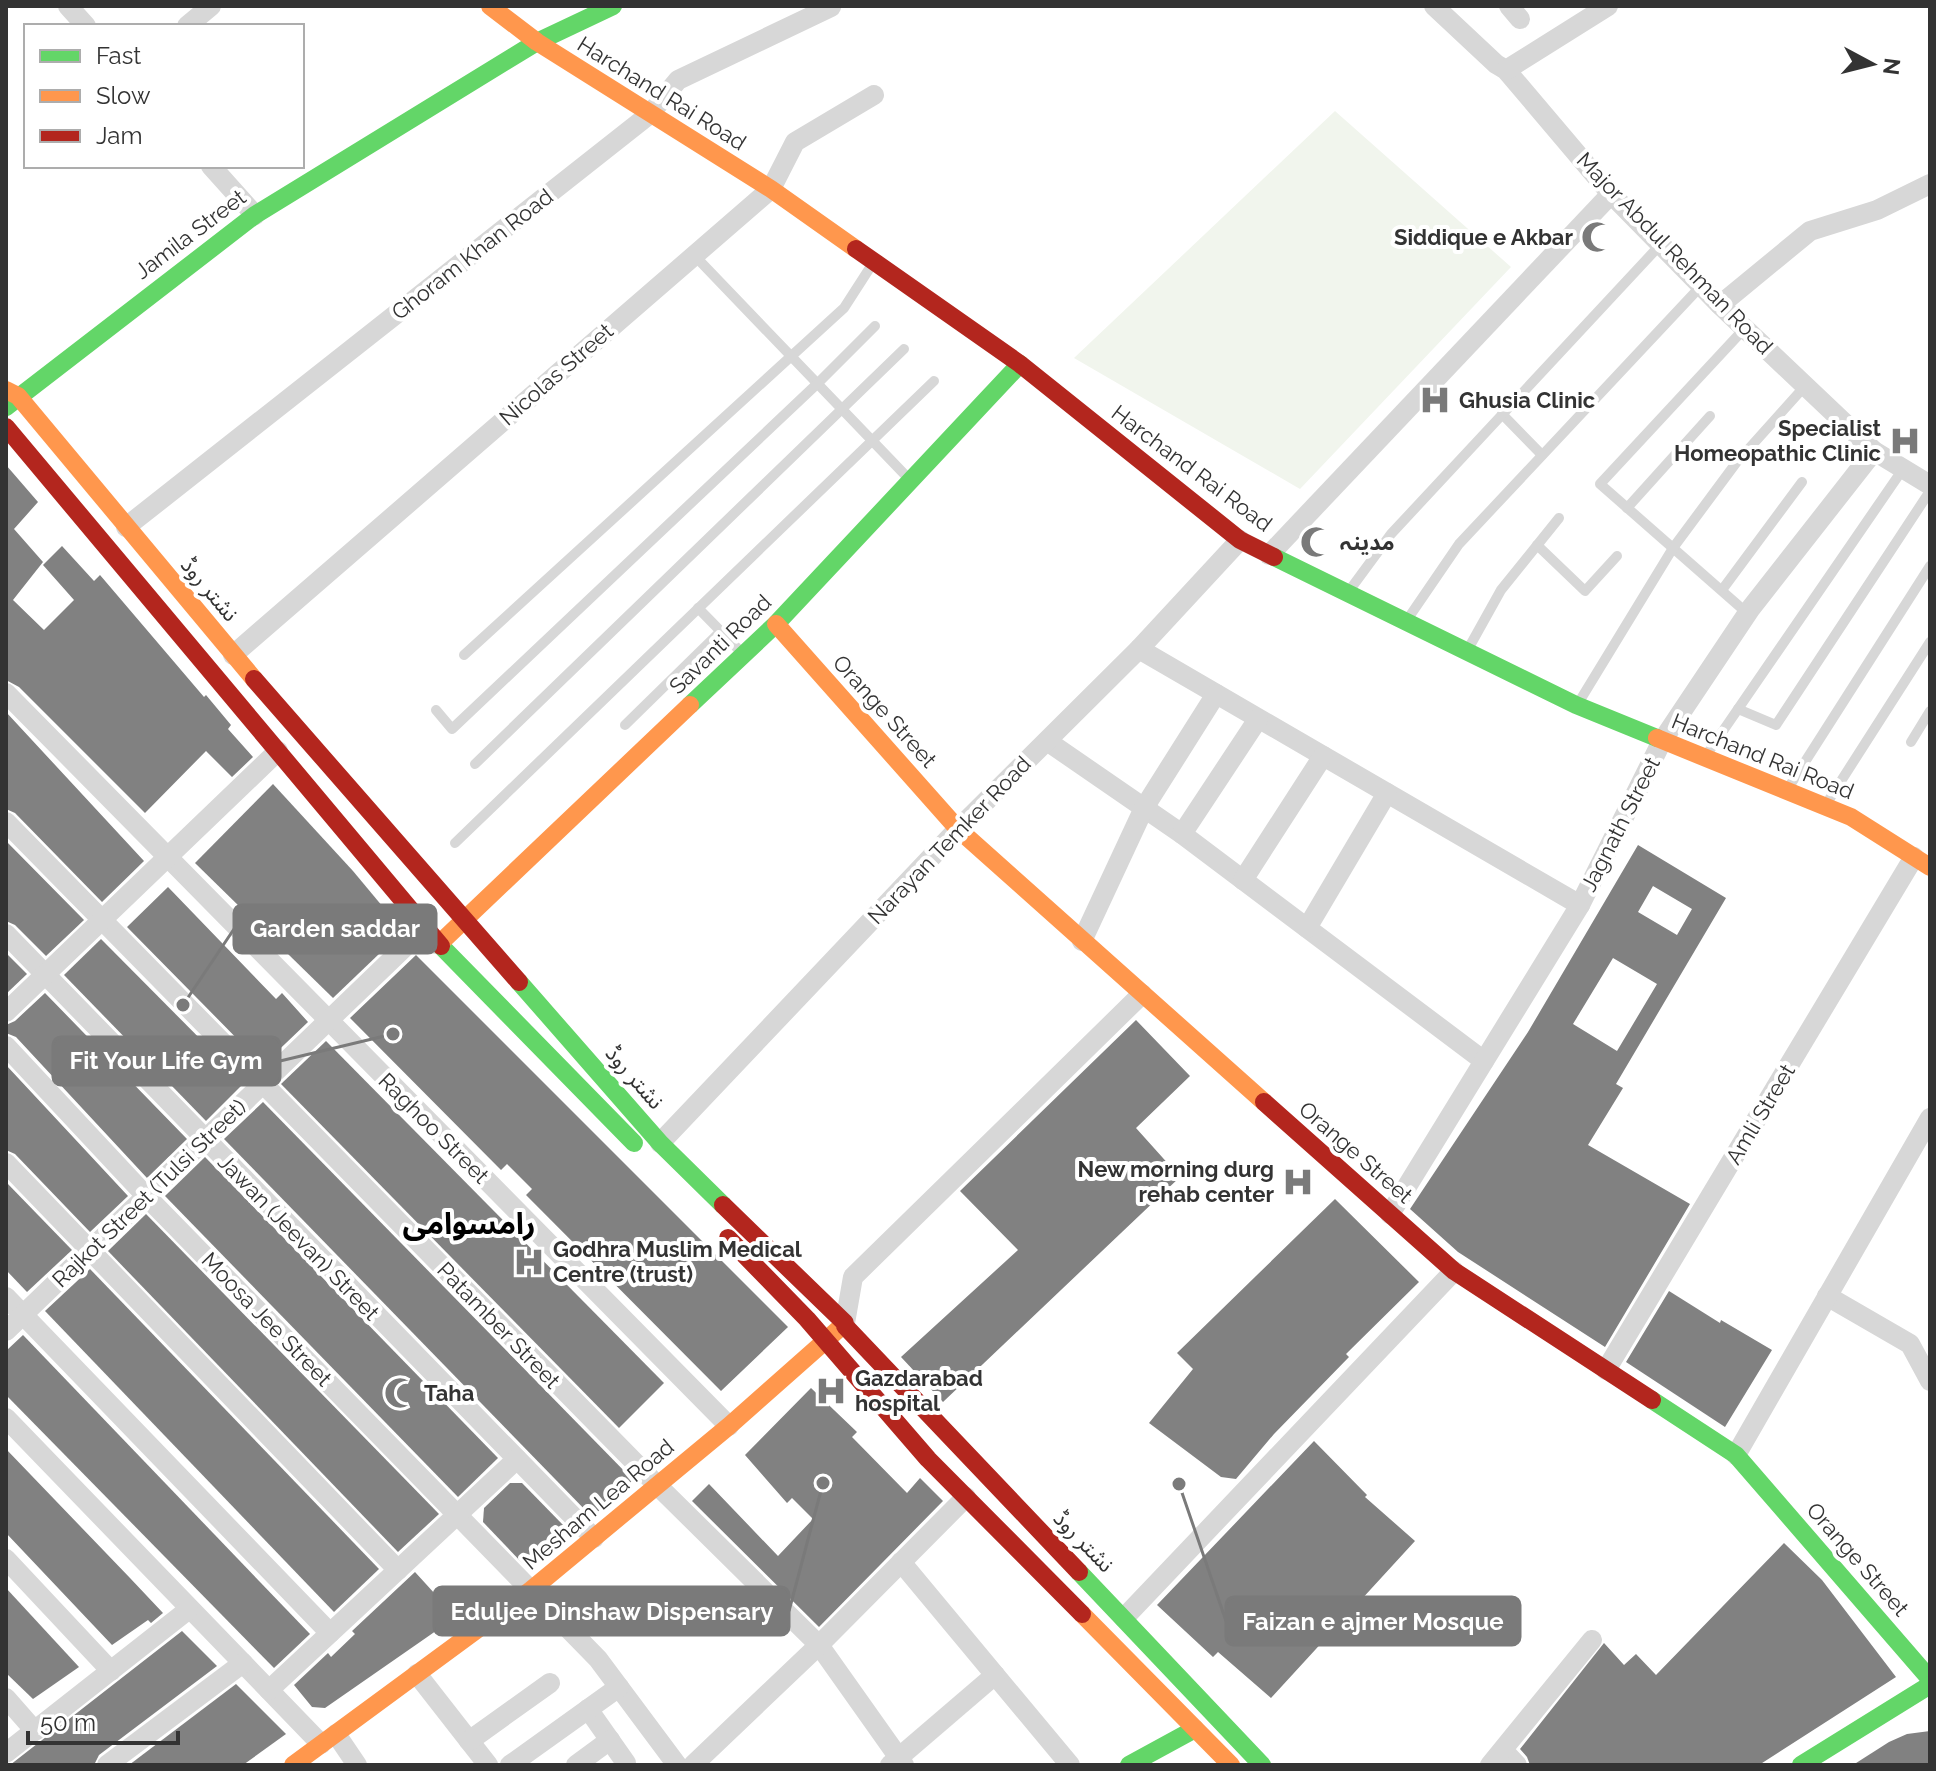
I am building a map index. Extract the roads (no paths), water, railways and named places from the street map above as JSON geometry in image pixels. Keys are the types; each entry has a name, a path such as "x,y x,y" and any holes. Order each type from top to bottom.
{"main road":[{"name":"Harchand Rai Road","path":"490,6 530,37 771,189 1020,364 1240,540 1576,705 1851,817 1924,860"},
{"name":"Jamila Street","path":"10,397 255,215 578,6"},
{"name":"Jamila Street","path":"530,37 613,6"},
{"name":"Savanti Road","path":"439,944 776,624 1020,364"},
{"name":"نشتر روڈ","path":"10,397 126,527 464,921 656,1151"},
{"name":"نشتر روڈ","path":"6,427 439,944 656,1151 845,1323 1262,1765"},
{"name":"Orange Street","path":"776,624 958,829 1454,1271 1736,1455 1930,1682"},
{"path":"718,1228 826,1342 928,1459 1231,1765"},
{"name":"Mesham Lea Road","path":"293,1765 531,1590 729,1426 845,1323"},
{"path":"1801,1765 1930,1682"},
{"path":"1129,1765 1195,1729"}],"street":[{"path":"68,6 84,24"},
{"path":"189,24 211,6"},
{"name":"Major Abdul Rehman Road","path":"1434,6 1506,70 1611,194 1720,305 1874,451 1930,485"},
{"path":"1506,70 1608,6"},
{"name":"Ghoram Khan Road","path":"126,527 650,114 678,80 831,7"},
{"name":"Nicolas Street","path":"233,655 771,189 795,142 874,95"},
{"path":"213,168 255,215"},
{"path":"1720,305 1810,231 1877,210 1930,184"},
{"path":"1269,555 1611,194"},
{"name":"Jagnath Street","path":"1390,1214 1580,905 1662,741 1747,613 1874,451"},
{"name":"Narayan Temker Road","path":"656,1151 958,829 1139,649 1240,540"},
{"path":"1139,649 1580,905"},
{"name":"Raghoo Street","path":"6,693 729,1426"},
{"path":"1082,941 1144,808 1216,694"},
{"path":"1182,834 1258,719"},
{"path":"1047,741 1182,834 1484,1061"},
{"path":"6,1012 278,751"},
{"path":"1243,880 1323,756"},
{"path":"1307,928 1387,793"},
{"name":"Patamber Street","path":"6,822 657,1485 819,1645 897,1762"},
{"name":"Amli Street","path":"1606,1370 1924,860"},
{"name":"Jawan (Jeevan) Street","path":"6,934 594,1538"},
{"name":"Rajkot Street (Tulsi Street)","path":"6,1331 410,942 439,944"},
{"path":"845,1323 853,1277 1142,994"},
{"name":"Moosa Jee Street","path":"6,1046 146,1196 598,1659 677,1765"},
{"path":"1736,1455 1930,1118"},
{"path":"6,1163 398,1570"},
{"path":"1124,1618 1454,1271"},
{"path":"1827,1296 1910,1344 1930,1381"},
{"path":"6,1297 330,1633"},
{"path":"6,1418 188,1610 269,1690 357,1765"},
{"path":"269,1690 517,1459"},
{"path":"693,1765 819,1645 966,1497"},
{"path":"6,1559 111,1671"},
{"path":"901,1562 1070,1765"},
{"path":"6,1753 188,1610"},
{"path":"1517,1765 1496,1757 1592,1640"},
{"path":"107,1765 243,1663"},
{"path":"417,1674 488,1765"},
{"path":"897,1762 995,1675"},
{"path":"469,1741 550,1683"},
{"path":"510,1765 619,1687"},
{"path":"6,1698 35,1731"},
{"path":"588,1709 626,1763"},
{"path":"576,1765 610,1740"}],"lane":[{"path":"1348,593 1391,534 1661,244"},
{"path":"694,255 911,480"},
{"path":"464,655 844,308 874,261"},
{"path":"1406,622 1459,544 1701,286"},
{"path":"436,710 452,729 875,326"},
{"path":"1745,328 1600,484 1747,613"},
{"path":"475,764 904,349"},
{"path":"455,843 934,381"},
{"path":"1576,705 1673,548 1736,463 1805,386"},
{"path":"1502,414 1542,455"},
{"path":"1627,508 1710,416"},
{"path":"1705,758 1903,469"},
{"path":"1722,590 1802,482"},
{"path":"1738,709 1776,725 1930,491"},
{"path":"1467,652 1501,590 1559,518"},
{"path":"1537,545 1585,591 1617,556"},
{"path":"1787,791 1930,566"},
{"path":"698,608 744,655"},
{"path":"625,725 721,631"},
{"path":"1825,807 1930,642"},
{"path":"1911,742 1930,711"}],"place":[{"name":"Siddique e Akbar","path":"1597,237"},
{"name":"Ghusia Clinic","path":"1435,400"},
{"name":"Specialist Homeopathic Clinic","path":"1905,441"},
{"name":"مدینہ","path":"1316,542"},
{"name":"Garden saddar","path":"183,1005"},
{"name":"Fit Your Life Gym","path":"393,1034"},
{"name":"New morning durg rehab center","path":"1298,1182"},
{"name":"Godhra Muslim Medical Centre (trust)","path":"529,1262"},
{"name":"Gazdarabad hospital","path":"831,1391"},
{"name":"Taha","path":"400,1393"},
{"name":"Eduljee Dinshaw Dispensary","path":"823,1483"},
{"name":"Faizan e ajmer Mosque","path":"1179,1484"}],"district":[{"name":"رامسوامی","path":"469,1224"}]}
